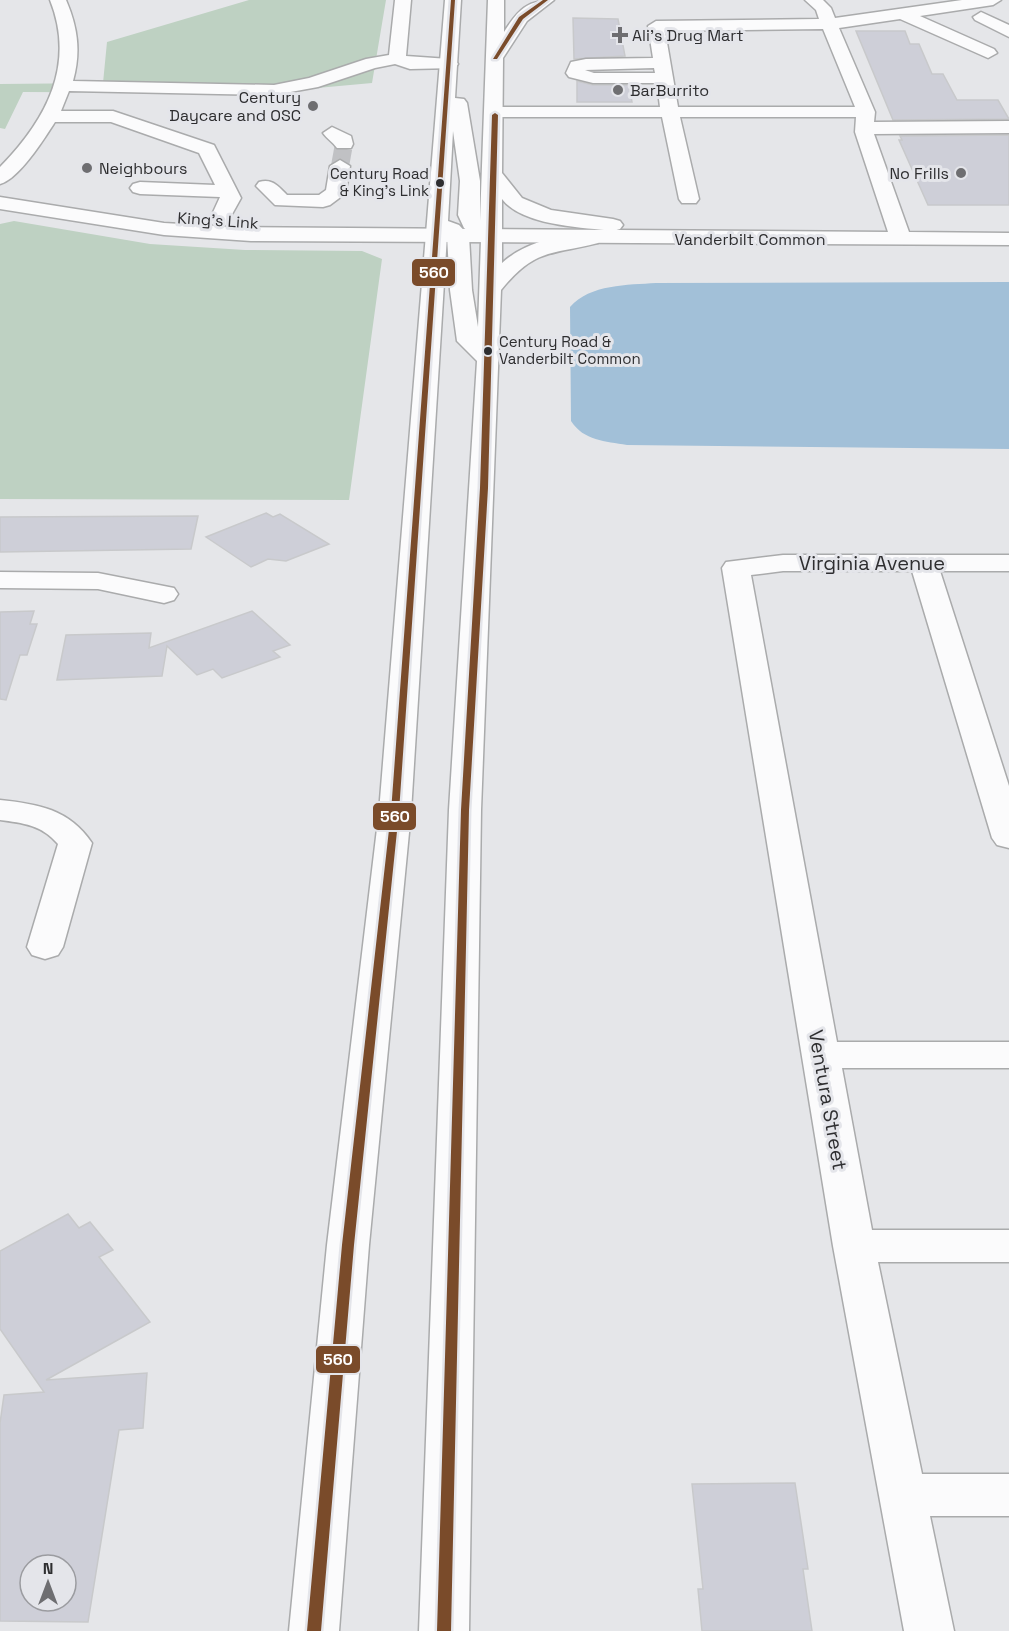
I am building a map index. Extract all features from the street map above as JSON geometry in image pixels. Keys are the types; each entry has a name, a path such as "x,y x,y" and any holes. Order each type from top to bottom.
{"main road":[{"path":"0,178 34,138 63,86 70,40 58,0"},
{"path":"397,59 403,0"},
{"path":"453,0 449,67 464,230 461,290 469,340 489,359"},
{"path":"464,230 494,175 496,0"},
{"path":"495,58 521,18 546,0"},
{"path":"813,0 823,8 831,24 865,120 899,232"},
{"path":"689,199 653,18 785,25 831,24 993,0"},
{"path":"779,6 785,25"},
{"path":"1009,12 981,16 1009,32"},
{"path":"902,14 988,52"},
{"path":"63,86 274,90 312,83 349,69 397,59 410,64 449,67"},
{"path":"314,1631 348,1245 395,812 464,230 468,215 470,181 462,119 449,67"},
{"path":"495,112 670,112 1009,127"},
{"path":"48,116 113,117 207,149 231,198 219,221"},
{"path":"266,186 282,201 323,201 336,194 340,166"},
{"path":"494,175 515,202 546,216 612,225"},
{"path":"140,188 227,191"},
{"name":"King's Link","path":"0,191 162,216 219,221 464,230"},
{"name":"King's Link","path":"0,203 122,223 209,233 287,236 464,230"},
{"name":"Vanderbilt Common","path":"464,230 612,225 899,232 1009,239"},
{"name":"Vanderbilt Common","path":"464,230 591,239 899,232 1009,225"},
{"path":"444,1631 465,810 489,359 490,290 464,230"},
{"path":"490,290 512,264 523,257 560,243 591,239"},
{"name":"Virginia Avenue","path":"736,568 783,563 1009,563"},
{"path":"923,563 1009,838"},
{"name":"Ventura Street","path":"736,568 854,1246 929,1631"},
{"path":"0,580 98,581 164,594"},
{"path":"0,810 42,815 65,828 75,843 45,947"},
{"path":"820,1055 1009,1055"},
{"path":"854,1246 1009,1246"},
{"path":"904,1495 1009,1495"}],"green space":[{"path":"249,0 386,0 372,83 262,93 23,92 5,129 0,128 0,84 103,83 107,42"},
{"path":"14,221 150,244 245,250 362,251 382,259 349,500 0,499 0,224"}],"water":[{"path":"1009,282 1009,449 627,445 603,441 582,433 571,421 570,307 578,299 599,290 622,285 656,283"}],"building":[{"path":"573,18 618,19 625,56 574,59"},
{"path":"856,31 905,31 910,44 919,44 932,74 943,74 957,100 998,100 1009,119 893,120"},
{"path":"577,81 593,85 629,85 632,102 577,102"},
{"name":"No Frills","path":"1009,135 1009,205 928,205 899,140 902,140 900,136"},
{"path":"266,513 273,517 280,514 329,544 286,561 268,559 251,567 206,537"},
{"path":"198,516 191,549 0,552 0,517"},
{"path":"34,611 30,624 37,624 27,655 20,655 6,700 0,699 0,612"},
{"path":"252,611 290,645 273,651 280,657 222,678 213,669 197,675 167,646 162,676 57,680 66,635 151,633 149,648"},
{"path":"68,1214 79,1228 90,1222 113,1250 99,1257 150,1322 46,1380 147,1373 143,1428 119,1430 88,1622 0,1621 0,1423 4,1395 44,1392 0,1329 0,1251"},
{"path":"795,1483 808,1569 803,1569 812,1631 702,1631 698,1589 703,1589 692,1484"}],"tunnel":[{"path":"340,166 344,144"}],"transit line":[{"name":"560","path":"314,1631 348,1245 395,812 453,0"},
{"name":"560","path":"495,58 521,18 546,0"},
{"name":"560","path":"444,1631 465,810 484,488 495,115"}],"place":[{"name":"Ali’s Drug Mart","path":"620,35"},
{"name":"BarBurrito","path":"618,90"},
{"name":"Century Daycare and OSC","path":"313,106"},
{"name":"Neighbours","path":"87,168"},
{"name":"No Frills","path":"961,173"},
{"name":"Century Road & King's Link","path":"440,183"},
{"name":"Century Road & Vanderbilt Common","path":"488,351"}]}
